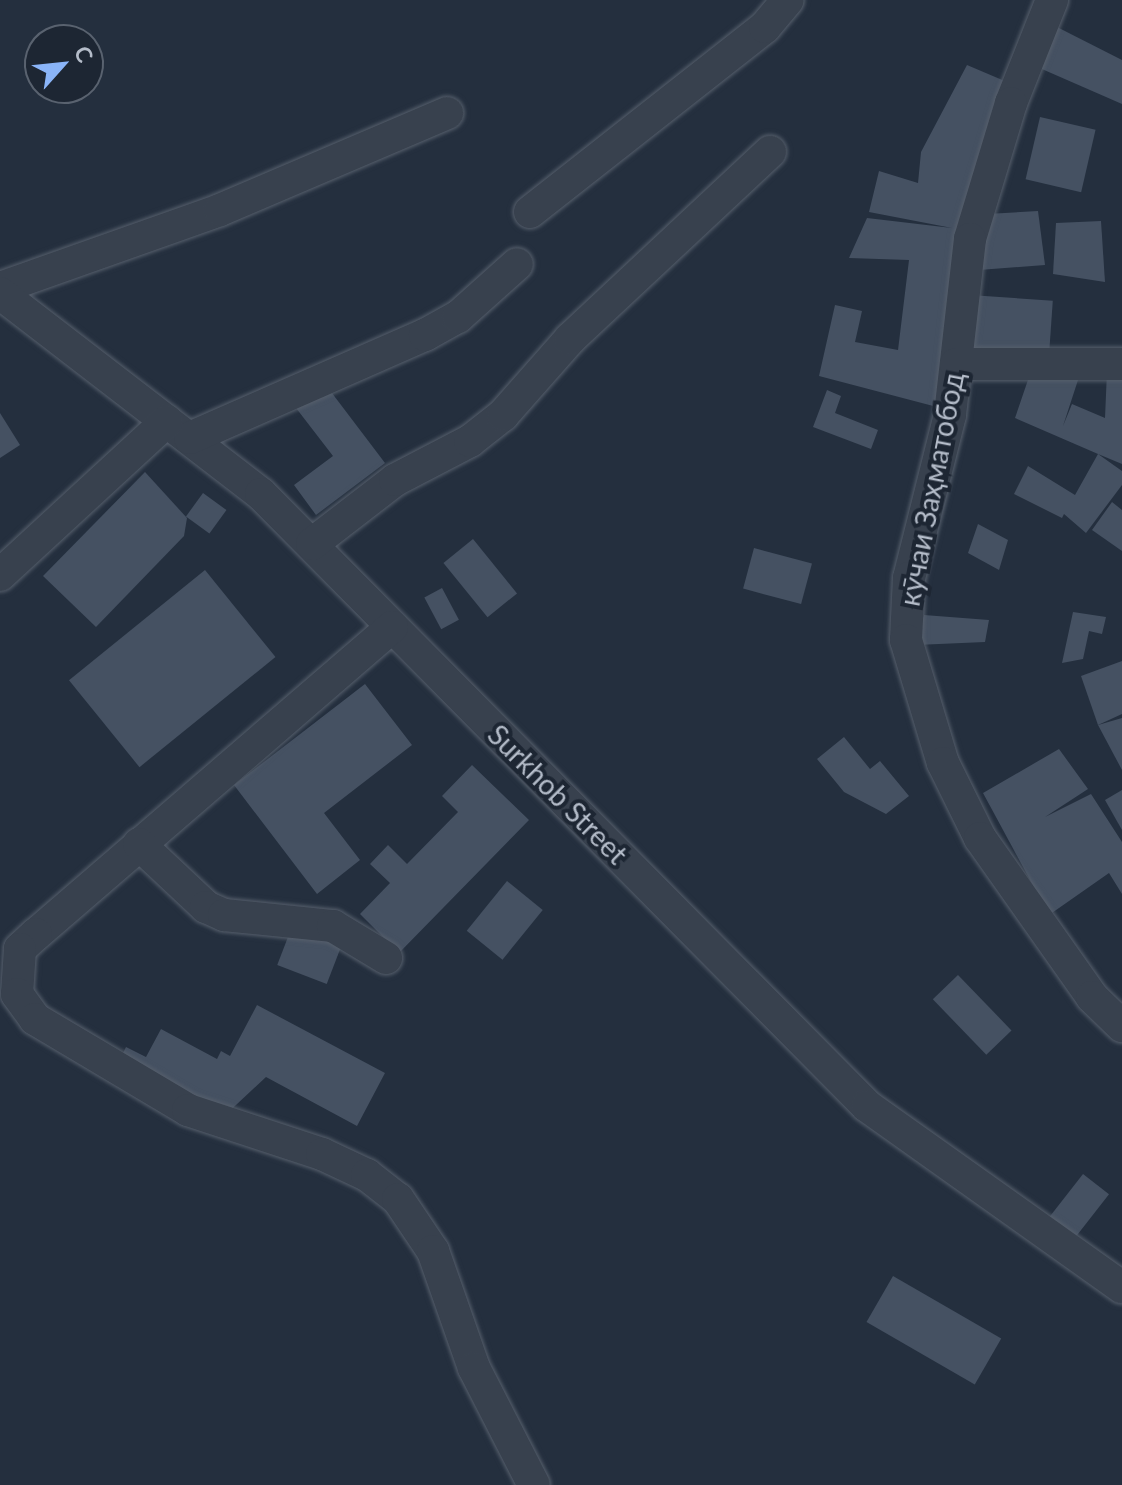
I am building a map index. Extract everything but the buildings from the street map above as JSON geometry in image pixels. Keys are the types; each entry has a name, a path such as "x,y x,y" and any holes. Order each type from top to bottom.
{"street":[{"path":"530,212 765,27 788,0"},
{"name":"кӯчаи Заҳматобод","path":"1052,0 1011,103 970,239 950,415 909,578 906,640 943,763 980,838 1092,997 1122,1026"},
{"path":"0,290 220,210 447,113"},
{"path":"312,544 395,480 470,441 503,415 570,339 770,152"},
{"path":"0,575 178,430 425,335 458,317 517,264"},
{"name":"Surkhob Street","path":"0,290 261,494 867,1106 1122,1287"},
{"path":"956,364 1122,364"},
{"path":"392,627 20,949 17,994 35,1019 188,1110 322,1154 367,1175 398,1199 433,1251 474,1368 534,1485"},
{"path":"139,844 206,907 224,915 333,926 386,958"}]}
